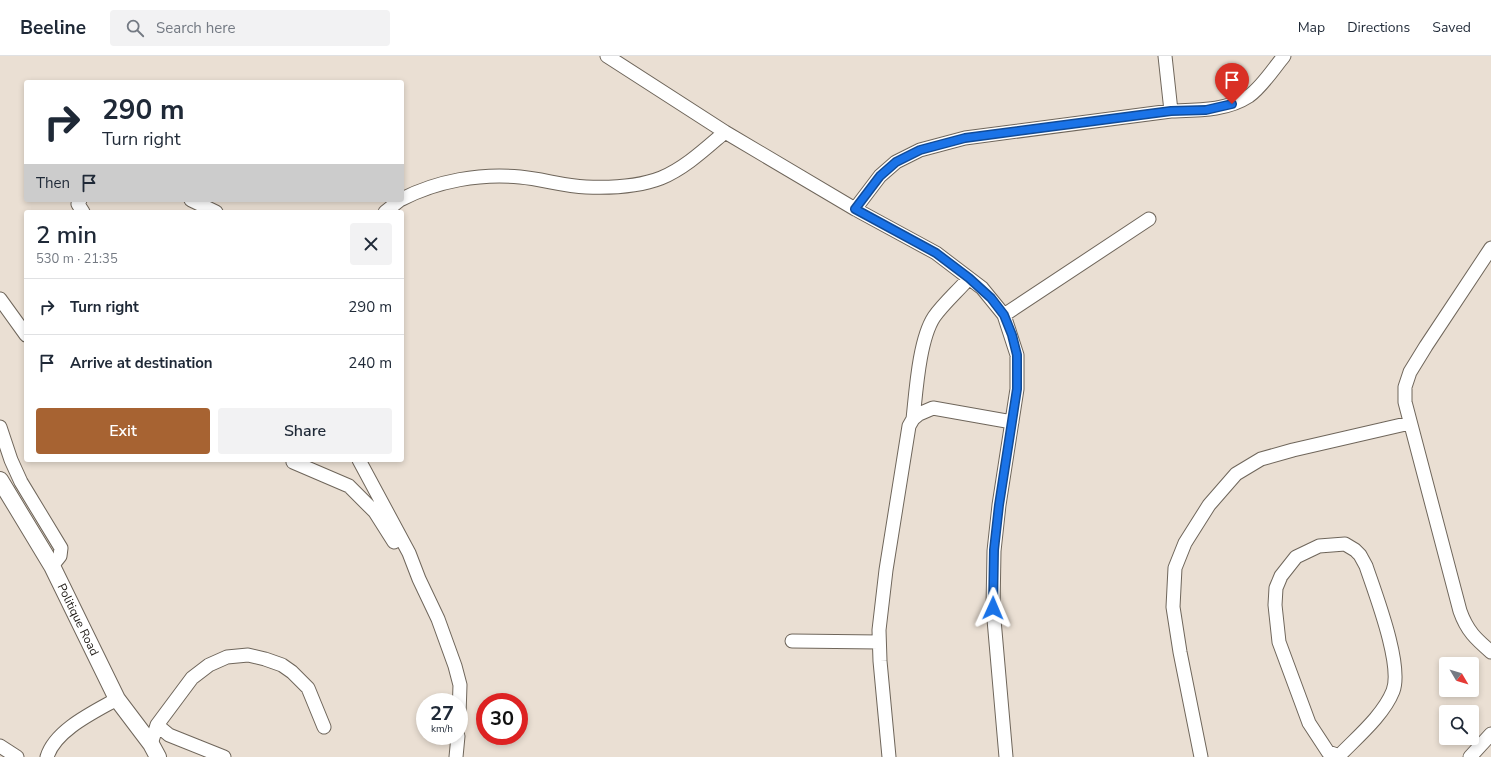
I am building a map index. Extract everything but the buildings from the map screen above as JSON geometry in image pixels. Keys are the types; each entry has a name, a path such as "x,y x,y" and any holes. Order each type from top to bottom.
{"street":[{"path":"608,56 725,132 855,209 936,253 969,278 991,298 1004,315 1017,355 1017,389 994,543 993,608 1006,757"},
{"path":"1166,56 1171,111"},
{"path":"855,209 880,176 896,162 920,150 965,138 1171,111 1206,110 1232,104 1250,95 1284,56"},
{"path":"404,199 429,187 447,182 499,177 519,177 585,187 633,185 661,178 686,164 725,132"},
{"path":"195,202 212,210"},
{"path":"388,210 398,202"},
{"path":"1004,315 1149,219"},
{"path":"1491,248 1410,372 1405,387 1405,402 1410,423 1460,611 1471,634 1491,652"},
{"path":"890,757 879,642 886,570 909,426 913,419 918,372 929,328 942,307 969,278"},
{"path":"0,299 24,332"},
{"path":"913,419 923,412 933,408 1012,422"},
{"path":"1201,757 1180,652 1173,607 1175,568 1185,543 1209,505 1236,474 1261,459 1293,450 1410,423"},
{"path":"0,427 11,460 21,482 61,548 60,556 52,566"},
{"path":"293,462 349,486 375,512 394,543 409,553"},
{"path":"360,462 409,553 419,579 438,619 455,666 460,685 460,693"},
{"name":"Politique Road","path":"0,480 52,566 117,699 154,751"},
{"path":"1345,544 1360,555 1366,566 1388,634 1395,669 1395,684 1392,694 1380,711 1350,746 1339,756 1328,752 1309,722 1279,642 1275,605 1276,588 1281,576 1296,557 1319,546 1345,544"},
{"path":"792,641 879,642"},
{"path":"154,751 157,725 192,678 209,665 226,657 248,655 282,665 300,679 308,688 324,727"},
{"path":"47,757 49,750 65,732 117,699"},
{"path":"157,725 169,735 224,757"},
{"path":"1470,757 1491,734"},
{"path":"456,757 457,745"},
{"path":"0,746 17,757"}],"route":[{"path":"993,608 994,550 999,505 1017,389 1017,355 1012,335 1004,315 982,288 936,253 855,209 880,176 896,162 920,150 965,138 1171,111 1206,110 1232,104"}]}
